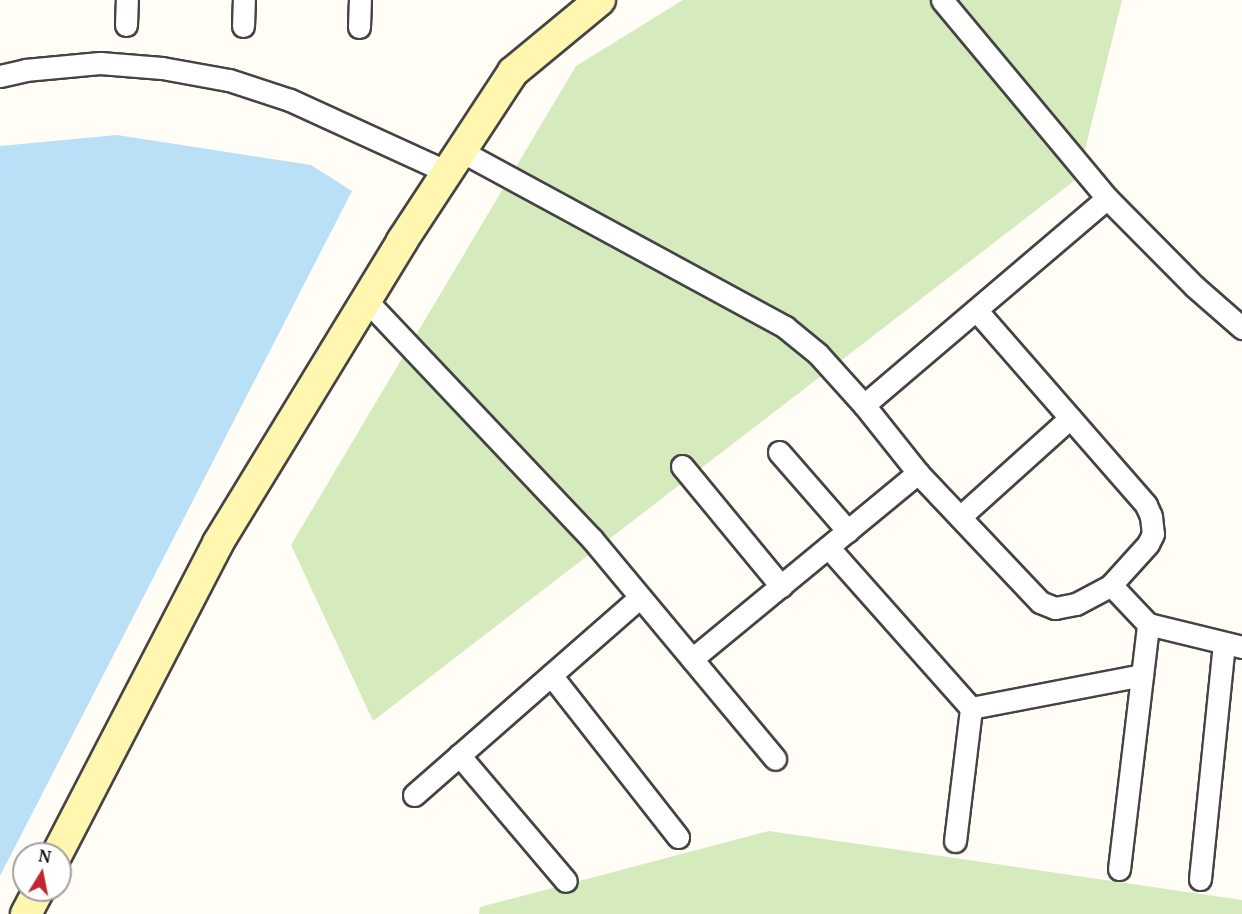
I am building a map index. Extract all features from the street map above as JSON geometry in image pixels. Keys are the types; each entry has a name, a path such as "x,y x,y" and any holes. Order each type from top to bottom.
{"street":[{"path":"126,25 127,0"},
{"path":"243,0 243,26"},
{"path":"359,27 360,0"},
{"path":"63,842 218,543 366,300 454,161 513,72 600,0"},
{"path":"942,0 1107,198 1194,286 1242,328"},
{"path":"0,76 25,70 100,63 162,68 229,80 290,100 454,161 785,327 818,354 864,405 918,473 1040,602 1055,609 1076,604 1111,585 1148,544 1153,534 1151,516 1146,505 977,311"},
{"path":"864,405 1107,198"},
{"path":"366,300 592,538 775,759"},
{"path":"960,518 1070,418"},
{"path":"779,452 848,531"},
{"path":"682,466 781,586"},
{"path":"692,659 918,473"},
{"path":"828,547 971,708 955,840"},
{"path":"1111,585 1148,624 1233,645 1200,879"},
{"path":"414,795 640,597"},
{"path":"1119,869 1148,624"},
{"path":"550,675 678,837"},
{"path":"971,708 1142,675"},
{"path":"459,755 566,881"}],"green space":[{"path":"683,0 1122,0 1078,178 373,721 291,545 576,66"},
{"path":"769,831 1242,900 1242,914 479,914 480,907"}],"water":[{"path":"117,135 311,165 352,191 17,842 12,842 12,853 0,876 0,146"}]}
